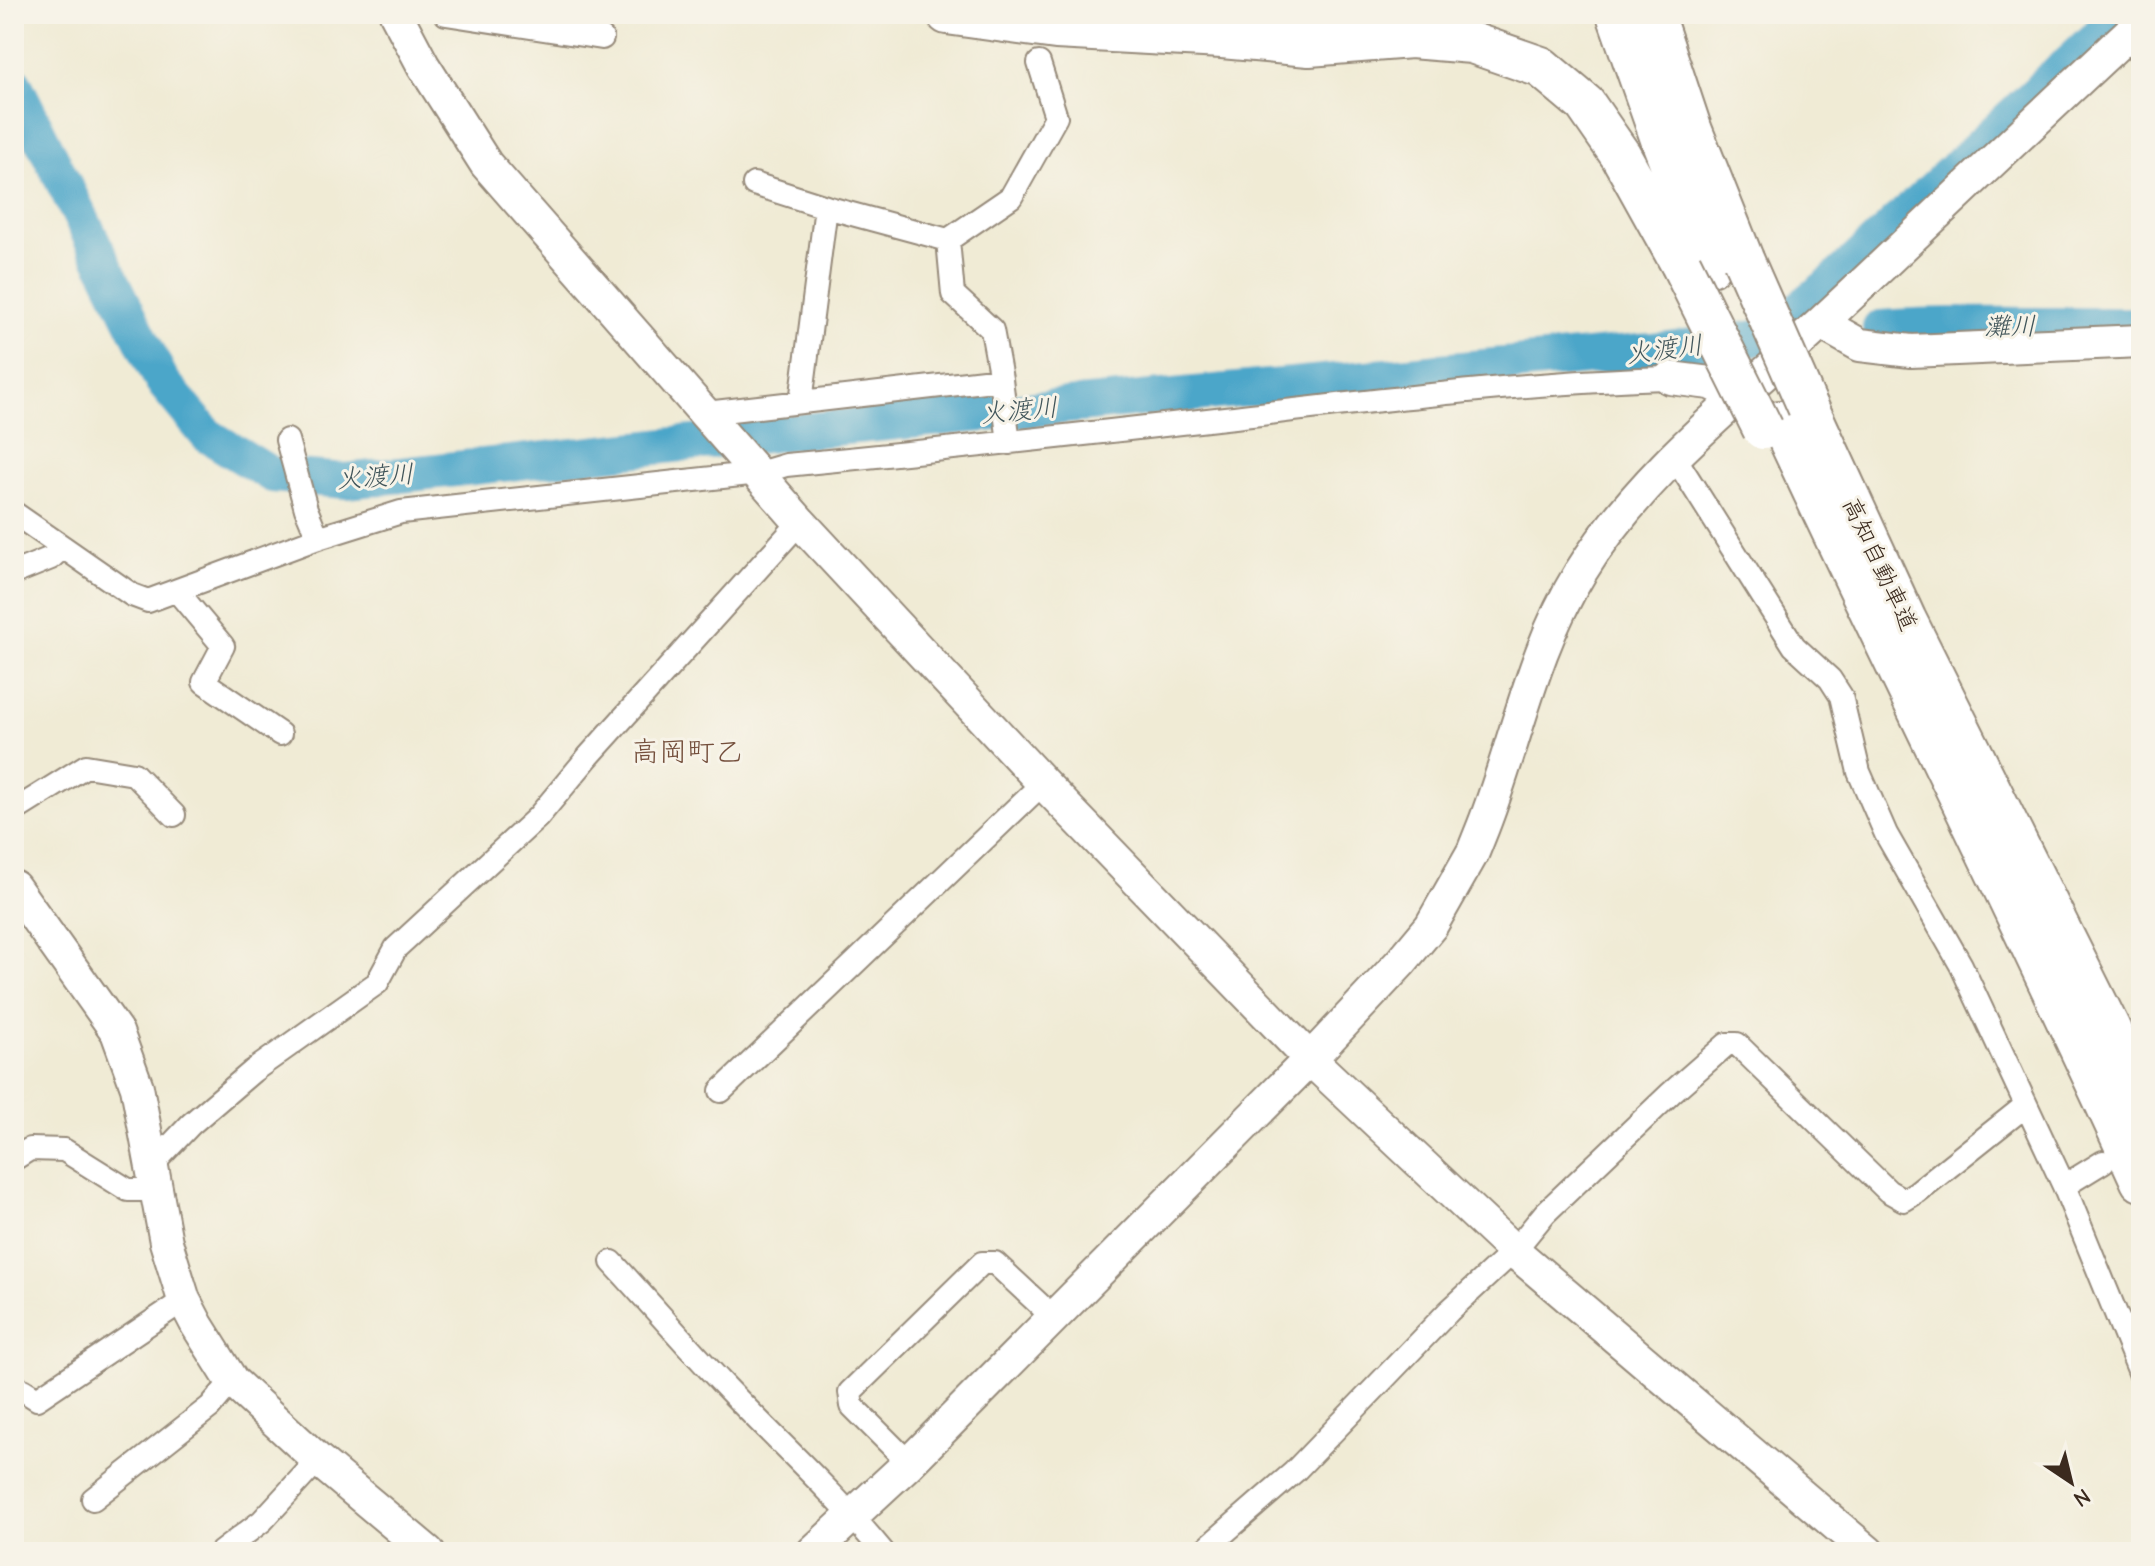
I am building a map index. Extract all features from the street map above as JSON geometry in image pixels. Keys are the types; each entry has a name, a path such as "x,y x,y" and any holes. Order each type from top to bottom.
{"highway":[{"path":"947,14 1056,29 1309,46 1411,38 1472,43 1541,67 1585,104 1621,156 1711,263 1784,419"},
{"path":"1222,38 1285,21 1347,14"},
{"name":"高知自動車道","path":"1617,14 1662,142 1711,263 1784,419 1906,620 2110,1029 2141,1099"},
{"name":"高知自動車道","path":"1653,14 1692,131 1711,263"},
{"name":"高知自動車道","path":"1784,419 1824,543 1878,632 2079,1044 2141,1181"}],"street":[{"path":"396,14 423,65 486,164 800,522 1043,783 1310,1059 1514,1251 1868,1552"},
{"path":"446,14 602,38"},
{"path":"813,1552 909,1463 1310,1059 1401,962 1438,913 1473,852 1555,617 1605,535 1636,495 1674,456 1821,323 2141,22"},
{"path":"754,184 948,240 1011,197 1056,117 1039,63"},
{"path":"801,402 826,207"},
{"path":"948,240 953,294 992,330 1009,437"},
{"path":"1821,323 1860,345 1911,351 2141,341"},
{"path":"14,513 132,595 148,601 318,538 401,512 1009,437 1452,391 1574,381 1670,378 1710,383 1739,396"},
{"path":"712,419 801,402 1002,385"},
{"path":"287,440 306,509 318,538"},
{"path":"1674,456 1794,646 1830,679 1841,696 1859,772 1886,834 1961,965 2064,1186 2141,1375"},
{"path":"14,1159 30,1149 64,1150 128,1190 154,1177 191,1124 253,1071 377,983 396,948 538,817 588,757 800,522"},
{"path":"14,573 51,558 63,547"},
{"path":"177,591 223,646 204,682 280,734"},
{"path":"14,811 86,766 134,774 174,815"},
{"path":"721,1091 1043,783"},
{"path":"14,887 117,1032 137,1087 166,1242 184,1300 197,1325 232,1381 318,1460 428,1552"},
{"path":"1202,1552 1294,1472 1449,1311 1514,1251 1545,1213 1727,1044 1737,1044 1888,1191 1904,1200 2025,1106"},
{"path":"2064,1186 2103,1162"},
{"path":"612,1262 723,1385 807,1466 883,1552"},
{"path":"909,1463 852,1406 850,1392 982,1263 995,1263 1053,1317"},
{"path":"17,1386 37,1399 184,1300"},
{"path":"93,1499 210,1407 232,1381"},
{"path":"221,1552 262,1521 318,1460"}],"waterway":[{"name":"火渡川","path":"1766,335 1834,281 2121,14"},
{"name":"火渡川","path":"14,83 162,381 207,435 272,475 346,481 802,431 1651,351 1788,334"},
{"name":"灘川","path":"1880,328 2141,325"}],"district":[{"name":"高岡町乙","path":"687,751"}]}
